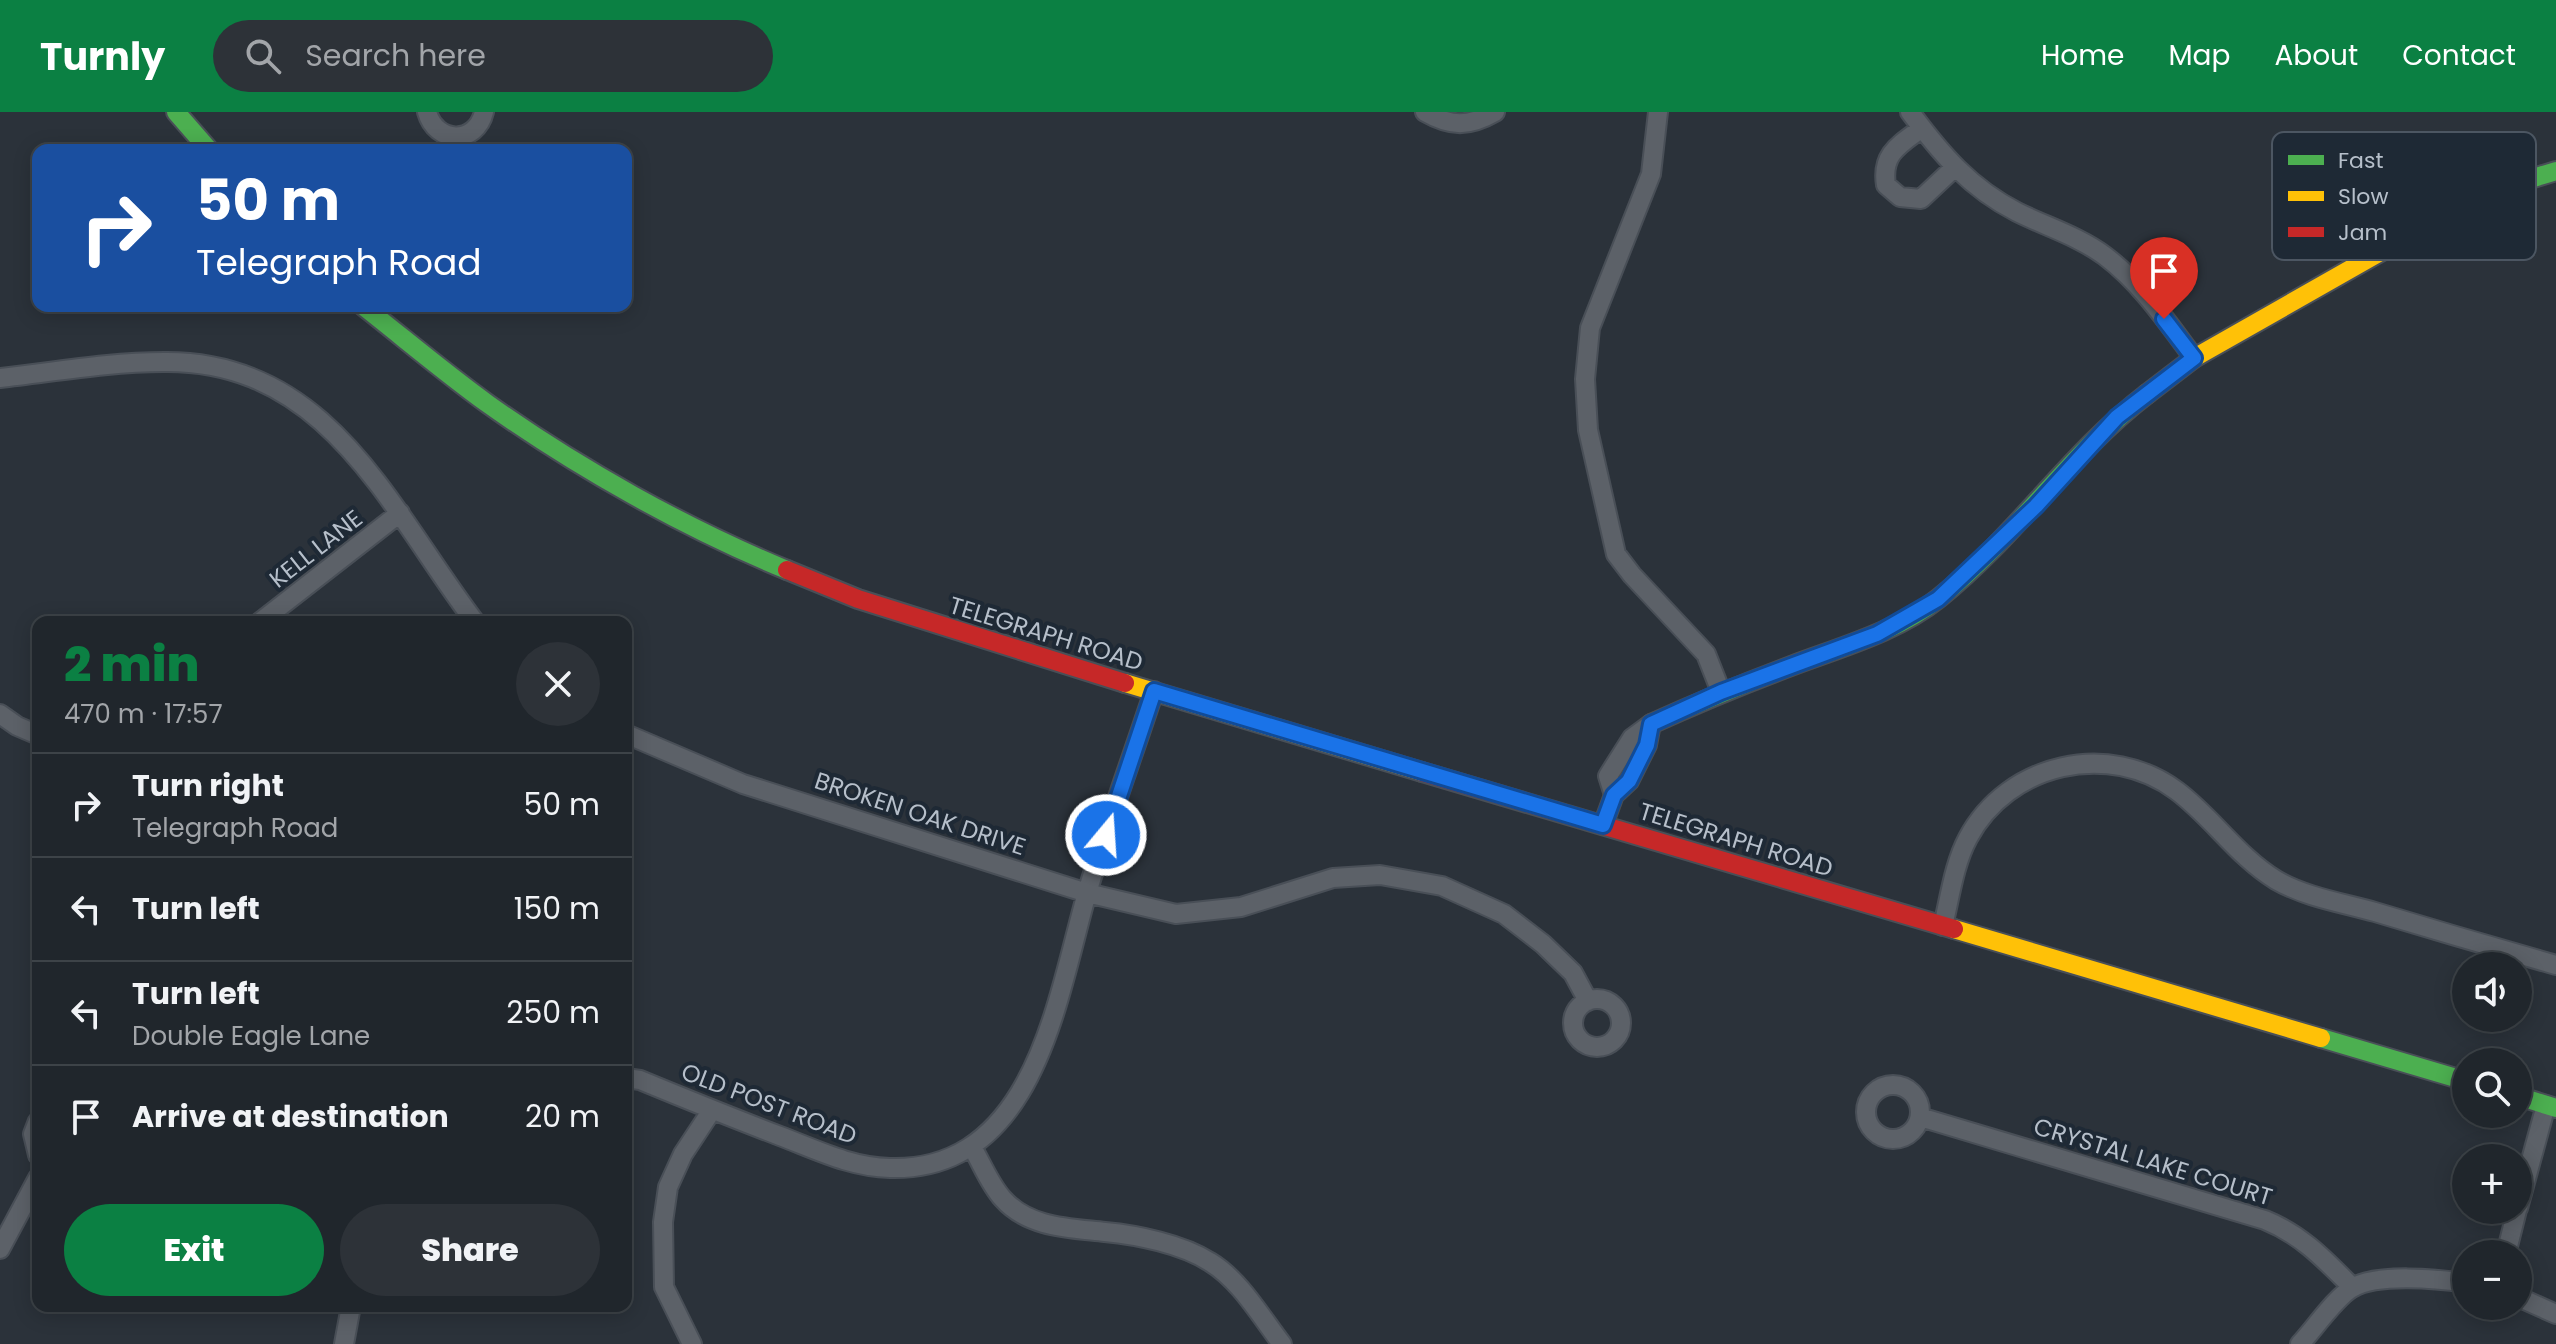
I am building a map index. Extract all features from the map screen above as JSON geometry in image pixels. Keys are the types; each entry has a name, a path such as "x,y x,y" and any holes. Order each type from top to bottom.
{"main road":[{"path":"176,112 204,144"},
{"path":"2536,177 2556,171"},
{"path":"1603,825 1614,795 1629,781 1647,745 1651,724 1721,692 1877,634 1938,599 2036,506 2117,417 2194,358 2371,260"},
{"name":"TELEGRAPH ROAD","path":"370,312 431,362 539,439 694,527 755,557 858,599 1154,691 2452,1077"}],"street":[{"path":"427,112 436,129 451,137 477,129 484,112"},
{"path":"1425,112 1443,123 1460,125 1476,123 1495,112"},
{"path":"1658,112 1651,174 1590,328 1585,379 1588,430 1616,554 1706,654 1721,692"},
{"path":"1910,112 1954,168 2016,211 2066,232 2102,254 2134,279 2194,358"},
{"path":"1922,128 1891,151 1883,167 1886,185 1900,197 1921,199 1954,168"},
{"path":"0,378 164,362 230,371 301,403 336,431 400,513 471,616"},
{"name":"KELL LANE","path":"268,616 400,513"},
{"name":"OLD POST ROAD","path":"632,1079 840,1161 891,1168 925,1164 972,1147 1013,1104 1036,1067 1053,1024 1087,893 1154,691"},
{"path":"0,714 32,732"},
{"name":"BROKEN OAK DRIVE","path":"632,737 743,784 1087,893 1166,912 1199,914 1241,907 1333,878 1380,875 1412,879 1472,898 1504,914 1573,973 1588,1001"},
{"path":"1943,926 1968,838 2001,795 2025,779 2056,768 2094,763 2120,764 2152,774 2177,791 2251,860 2278,880 2317,895 2556,965"},
{"path":"2532,1165 2551,1106"},
{"path":"692,1344 664,1287 663,1222 668,1187 683,1154 712,1110"},
{"name":"CRYSTAL LAKE COURT","path":"1920,1117 2265,1220 2290,1230 2311,1246 2352,1287"},
{"path":"972,1147 1002,1199 1018,1212 1061,1230 1108,1232 1185,1250 1211,1262 1233,1280 1282,1344"},
{"path":"0,1249 32,1189"},
{"path":"2300,1344 2352,1287 2390,1280 2430,1278 2452,1281"},
{"path":"2532,1303 2556,1314"},
{"path":"344,1344 350,1312"}],"traffic: fast":[{"path":"176,112 204,144"},
{"path":"2536,177 2556,171"},
{"path":"371,312 472,392 558,451 671,516 787,570"},
{"path":"1603,825 1614,795 1629,781 1647,745 1651,724 1755,680 1868,638 1923,610 1993,549 2093,442 2147,394"},
{"path":"2321,1038 2452,1077"},
{"path":"2532,1100 2556,1108"}],"traffic: slow":[{"path":"2147,394 2194,358 2366,260"},
{"path":"1125,683 1422,772"},
{"path":"1954,929 2321,1038"}],"traffic: jam":[{"path":"787,570 858,599 1125,683"},
{"path":"1422,772 1954,929"}],"route":[{"path":"1106,835 1154,691 1603,825 1614,795 1629,781 1647,745 1651,724 1721,692 1877,634 1938,599 2036,506 2117,417 2194,358 2164,319"}]}
